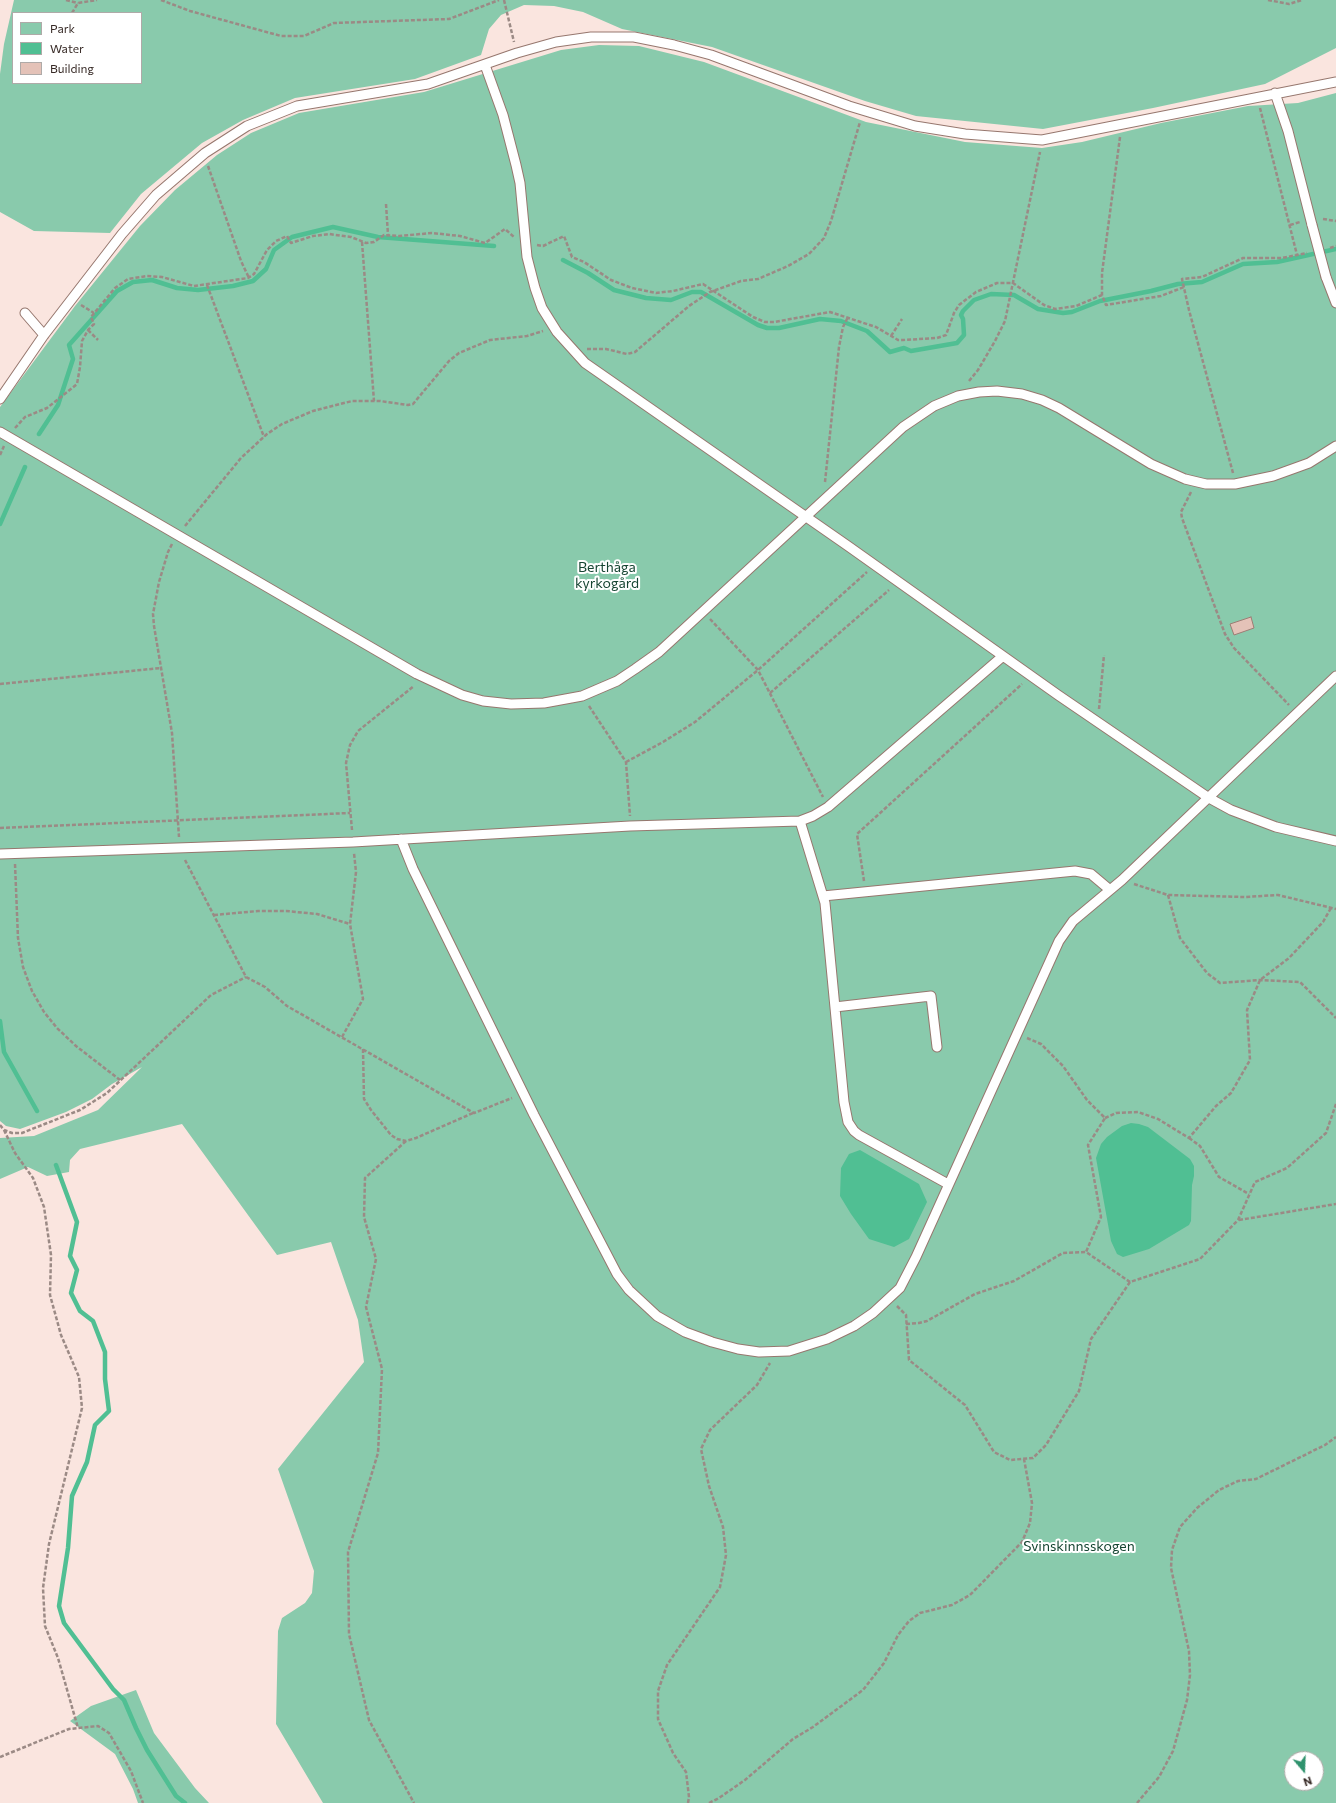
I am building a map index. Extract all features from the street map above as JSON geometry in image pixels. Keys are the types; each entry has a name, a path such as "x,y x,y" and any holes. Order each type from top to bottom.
{"lane":[{"path":"0,399 44,335 122,234 156,195 204,154 247,126 297,106 428,84 517,53 556,42 591,37 634,37 674,44 711,55 863,110 915,126 965,134 1042,140 1336,82"},
{"path":"485,65 503,115 513,149 520,183 529,266 542,308 553,326 571,349 592,369 1209,798 1231,810 1276,827 1336,841"},
{"path":"1275,93 1288,130 1326,277 1336,303"},
{"path":"25,313 44,335"},
{"path":"0,432 177,536 424,677 462,695 500,703 544,703 582,696 617,681 644,663 703,611 822,500 911,421 934,406 958,396 979,392 997,391 1022,394 1042,400 1060,408 1151,464 1196,482 1235,484 1273,476 1313,461 1336,446"},
{"path":"0,854 353,842 401,838 630,826 800,821 813,816 828,807 1003,656"},
{"path":"401,838 412,869 524,1093 612,1266 629,1290 658,1316 685,1332 731,1347 759,1352 776,1353 790,1351 809,1346 854,1326 873,1313 900,1288 906,1278 1059,941 1073,921 1122,880 1336,676"},
{"path":"800,821 823,896 846,1117 850,1126 863,1137 948,1184"},
{"path":"823,896 1075,871 1091,874 1110,890"},
{"path":"835,1007 931,996 936,1047"}],"path":[{"path":"66,0 78,3 97,0"},
{"path":"161,0 190,11 281,36 304,36 334,23 449,19 499,0"},
{"path":"504,0 517,53"},
{"path":"1268,0 1288,4 1302,0"},
{"path":"73,12 78,3"},
{"path":"1258,97 1297,255"},
{"path":"571,349 606,349 627,354 635,352 689,306 710,292 741,281 758,279 788,266 809,254 824,238 831,221 863,110"},
{"path":"1122,125 1102,273 1102,295 1106,305 1124,300 1156,297 1184,287"},
{"path":"958,396 978,370 1005,321 1042,140"},
{"path":"204,154 241,261 249,278"},
{"path":"386,204 388,235"},
{"path":"0,455 8,438 18,423 25,417 47,408 77,384 80,367 81,344 88,330 94,324 91,317 110,292 128,279 142,277 171,278 188,286 206,285 249,278 254,274 267,250 276,241 287,236 291,243 313,236 329,234 350,236 362,242 373,242 384,235 399,236 426,233 447,234 485,243 505,229"},
{"path":"526,244 542,246 564,236 572,257 584,262 611,280 632,288 656,293 673,291 702,284 753,317 765,322 774,322 830,312 876,327 891,336 903,340 942,337 947,333 956,308 970,296 997,283 1013,283 1044,305 1055,309 1076,306 1102,295"},
{"path":"362,242 374,401"},
{"path":"1323,249 1336,246"},
{"path":"1235,484 1182,279 1205,276 1240,259 1251,257 1282,258 1310,252"},
{"path":"206,285 264,437"},
{"path":"822,500 839,347 843,327 848,317"},
{"path":"891,336 902,319"},
{"path":"474,1113 287,1006 265,987 246,978 179,848 172,733 153,614 155,598 168,552 177,536 240,458 264,437 282,424 313,411 352,401 374,401 408,406 413,404 449,361 459,353 490,340 527,336 553,326"},
{"path":"88,330 98,340"},
{"path":"1196,482 1181,512 1182,518 1224,634 1234,648 1296,713"},
{"path":"626,762 663,742 695,722 758,670 875,565"},
{"path":"770,693 899,582"},
{"path":"703,611 758,670 828,807"},
{"path":"1098,722 1104,656"},
{"path":"0,684 161,668"},
{"path":"865,892 857,834 1031,675"},
{"path":"342,1037 362,999 350,924 356,872 346,763 354,737 372,719 424,677"},
{"path":"582,696 626,762 630,826"},
{"path":"0,828 350,813"},
{"path":"15,853 18,938 24,967 32,991 44,1012 57,1028 76,1046 120,1080"},
{"path":"1122,880 1168,895 1245,897 1278,895 1336,909"},
{"path":"1168,895 1180,938 1207,973 1220,982 1260,980 1300,982 1336,1018"},
{"path":"1189,1138 1216,1106 1232,1093 1250,1060 1247,1010 1260,980 1289,958 1323,922 1331,908"},
{"path":"214,915 258,911 286,911 317,914 350,924"},
{"path":"4,1130 12,1133 22,1133 80,1110 107,1093 211,995 246,978"},
{"path":"1017,1034 1041,1044 1063,1066 1087,1100 1105,1118"},
{"path":"363,1049 364,1099 391,1135 397,1139 406,1141"},
{"path":"414,1803 369,1720 349,1634 348,1552 378,1453 382,1369 366,1307 376,1259 364,1217 365,1178 406,1141 524,1093"},
{"path":"888,1298 906,1315 909,1360 965,1405 994,1452 1010,1460 1033,1458 1046,1445 1078,1390 1091,1339 1130,1282 1200,1258 1238,1220 1255,1182 1287,1168 1326,1133 1336,1104"},
{"path":"1086,1252 1101,1217 1088,1145 1105,1118 1116,1113 1138,1112 1158,1119 1200,1146 1219,1177 1249,1194"},
{"path":"0,1125 15,1153 33,1178 44,1207 51,1255 50,1295 60,1335 79,1377 82,1408 49,1544 43,1588 45,1626 58,1658 78,1728"},
{"path":"1238,1220 1336,1204"},
{"path":"906,1324 919,1323 927,1320 976,1294 1014,1281 1063,1253 1086,1252 1130,1282"},
{"path":"688,1803 689,1797 686,1772 673,1753 658,1719 658,1691 667,1665 720,1588 726,1555 723,1527 708,1486 701,1449 710,1430 757,1385 776,1353"},
{"path":"1137,1803 1158,1777 1173,1751 1187,1700 1190,1676 1189,1651 1171,1568 1172,1550 1180,1527 1197,1508 1219,1490 1238,1481 1256,1478 1325,1445 1336,1437"},
{"path":"709,1803 745,1780 793,1740 814,1727 863,1690 884,1663 898,1635 909,1621 920,1613 952,1605 970,1594 1022,1542 1030,1523 1032,1503 1024,1459"},
{"path":"0,1757 69,1728 98,1726 109,1733 131,1771 143,1803"}],"green space":[{"path":"14,0 1336,0 1336,48 1265,84 1153,108 1043,129 916,116 865,101 712,47 622,29 583,12 554,6 524,5 501,15 489,29 481,55 415,79 295,98 243,120 202,143 141,194 110,233 34,231 0,212 0,74 4,44"},
{"name":"Berthåga kyrkogård","path":"599,45 639,46 704,62 866,122 965,142 1042,148 1082,142 1161,123 1248,106 1298,103 1336,93 1336,1803 323,1803 276,1724 278,1631 282,1618 305,1603 312,1593 314,1571 278,1469 364,1362 358,1320 331,1242 277,1255 182,1124 80,1149 70,1160 69,1172 47,1176 28,1167 0,1179 0,1138 34,1136 98,1110 142,1067 112,1084 92,1099 66,1112 20,1129 6,1126 0,1121 0,407 75,306 140,226 175,190 217,155 251,133 299,113 424,92 561,50"},
{"path":"136,1690 154,1733 195,1788 209,1803 138,1803 133,1789 115,1754 70,1721 91,1706"}],"water":[{"path":"1131,1123 1148,1127 1190,1159 1194,1166 1194,1176 1192,1185 1191,1221 1189,1225 1149,1249 1123,1257 1117,1254 1111,1241 1096,1158 1101,1144 1107,1137 1122,1126"},
{"path":"860,1150 919,1184 927,1202 909,1239 894,1247 869,1239 840,1196 841,1168 849,1154"}],"building":[{"path":"1251,617 1254,628 1234,635 1230,624"}],"waterway":[{"path":"39,434 58,405 73,359 69,345 117,291 133,282 152,280 177,288 198,290 233,286 253,281 266,269 274,250 292,237 333,227 378,237 494,246"},
{"path":"563,260 588,273 614,290 646,298 671,300 692,292 701,292 758,325 767,328 779,328 820,319 841,321 867,331 890,352 904,348 911,351 957,343 964,335 963,319 961,315 963,311 974,300 991,294 1014,295 1038,309 1063,313 1072,312 1100,301 1178,284 1202,282 1243,264 1277,262 1336,249"},
{"path":"0,524 25,467"},
{"path":"0,1021 4,1052 37,1111"},
{"path":"56,1165 77,1222 70,1256 77,1270 71,1293 80,1311 93,1321 105,1352 105,1379 109,1411 95,1425 87,1462 72,1496 68,1548 59,1606 64,1623 113,1689 124,1700 147,1750 176,1796 185,1803"}],"park label":[{"name":"Svinskinnsskogen","path":"1079,1546"}]}
